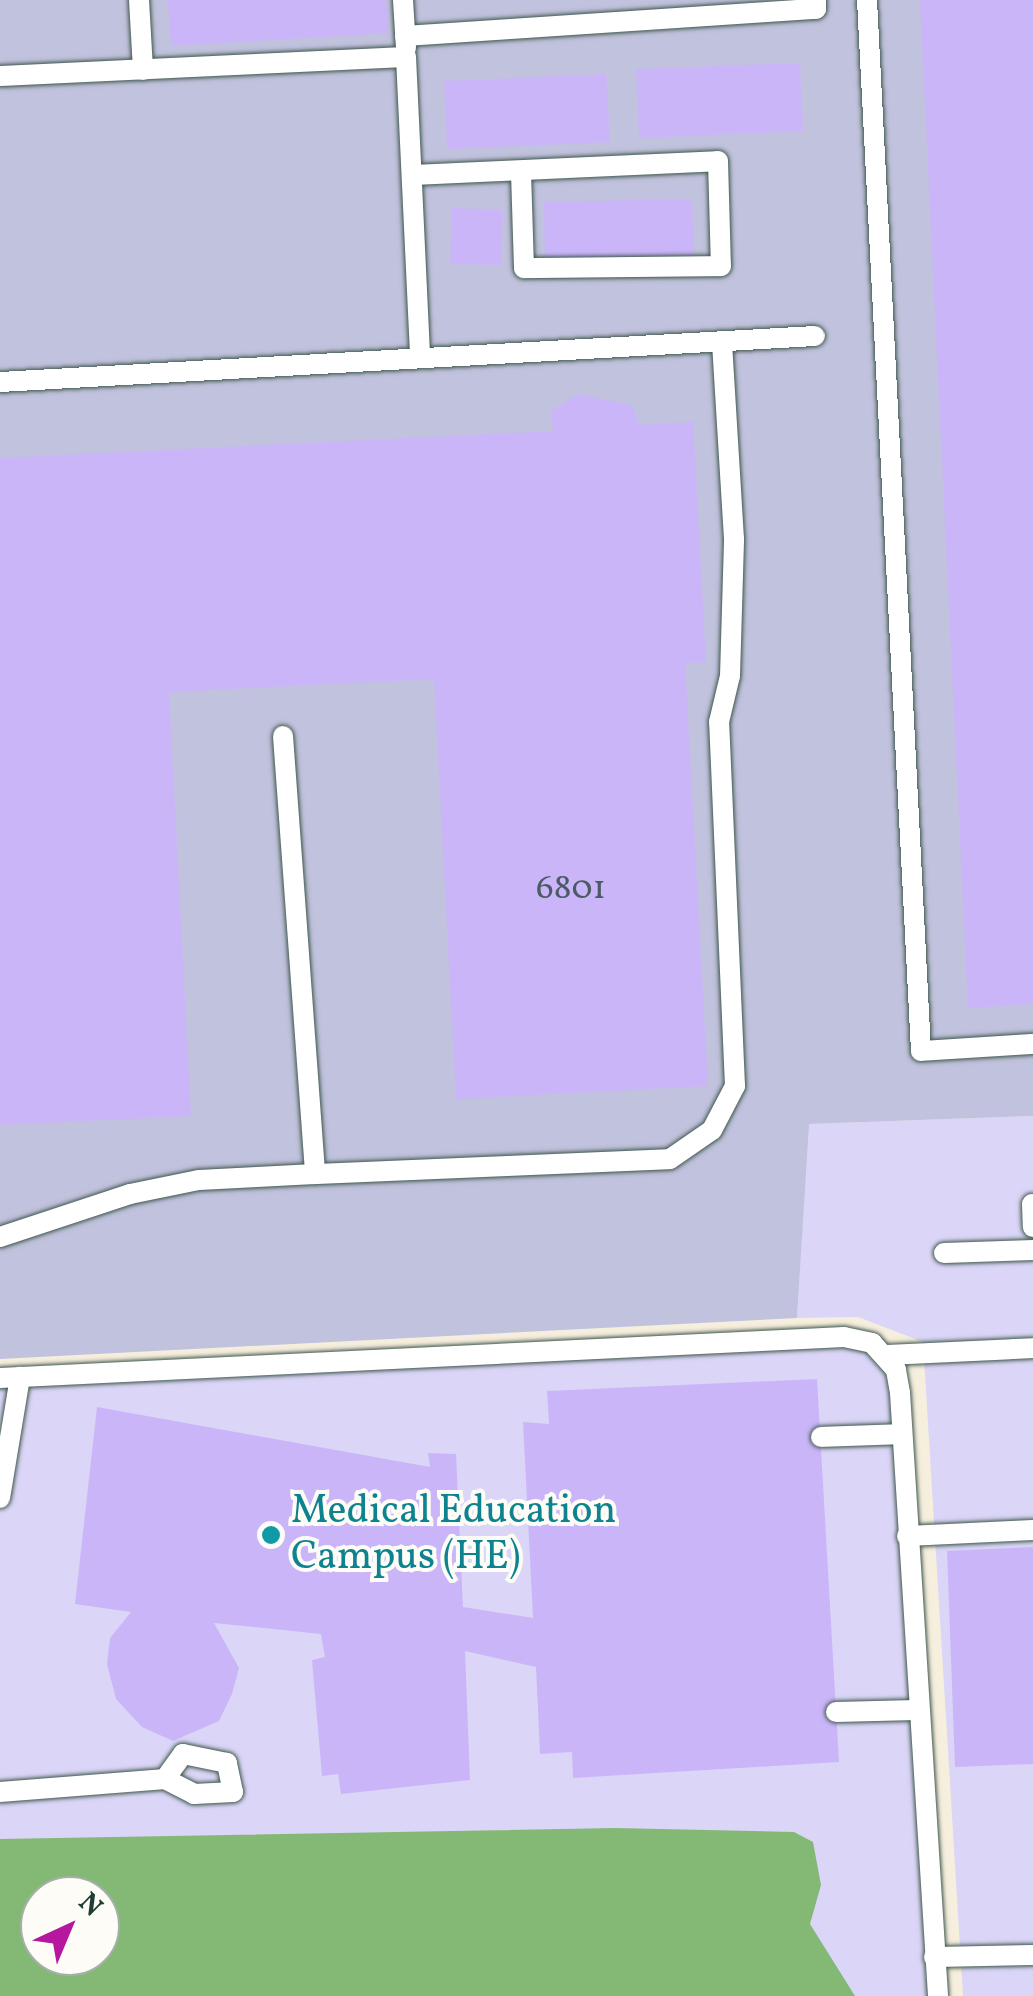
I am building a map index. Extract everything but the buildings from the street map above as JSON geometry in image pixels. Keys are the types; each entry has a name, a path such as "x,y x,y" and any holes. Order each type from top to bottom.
{"lane":[{"path":"139,0 143,70"},
{"path":"403,0 420,358"},
{"path":"0,76 143,70 406,46 619,11 816,8 816,0"},
{"path":"867,0 921,1051 1033,1044"},
{"path":"412,175 521,170 718,161 721,266 524,268 521,170"},
{"path":"0,382 814,336"},
{"path":"0,1236 130,1194 199,1180 670,1159 712,1130 735,1086 719,722 730,676 734,539 722,341"},
{"path":"283,736 314,1174"},
{"path":"1032,1204 1033,1228"},
{"path":"944,1253 1033,1250"},
{"path":"0,1498 10,1378 844,1337 872,1343 896,1370 938,1996"},
{"path":"886,1355 1033,1348"},
{"path":"821,1437 902,1434"},
{"path":"907,1536 1033,1530"},
{"path":"836,1712 916,1710"},
{"path":"0,1792 164,1778"},
{"path":"934,1957 1033,1956"}],"shaded area":[{"path":"0,0 1033,0 1033,1116 809,1124 797,1318 0,1359"},
{"path":"1033,1116 1033,1996 963,1996 923,1342 858,1317 797,1318 808,1124"},
{"path":"844,1337 887,1355 900,1393 939,1996 0,1996 0,1378"}],"green space":[{"path":"615,1828 794,1832 813,1842 821,1885 810,1924 855,1996 0,1996 0,1839"}],"place":[{"name":"Medical Education Campus (HE)","path":"271,1535"}]}
